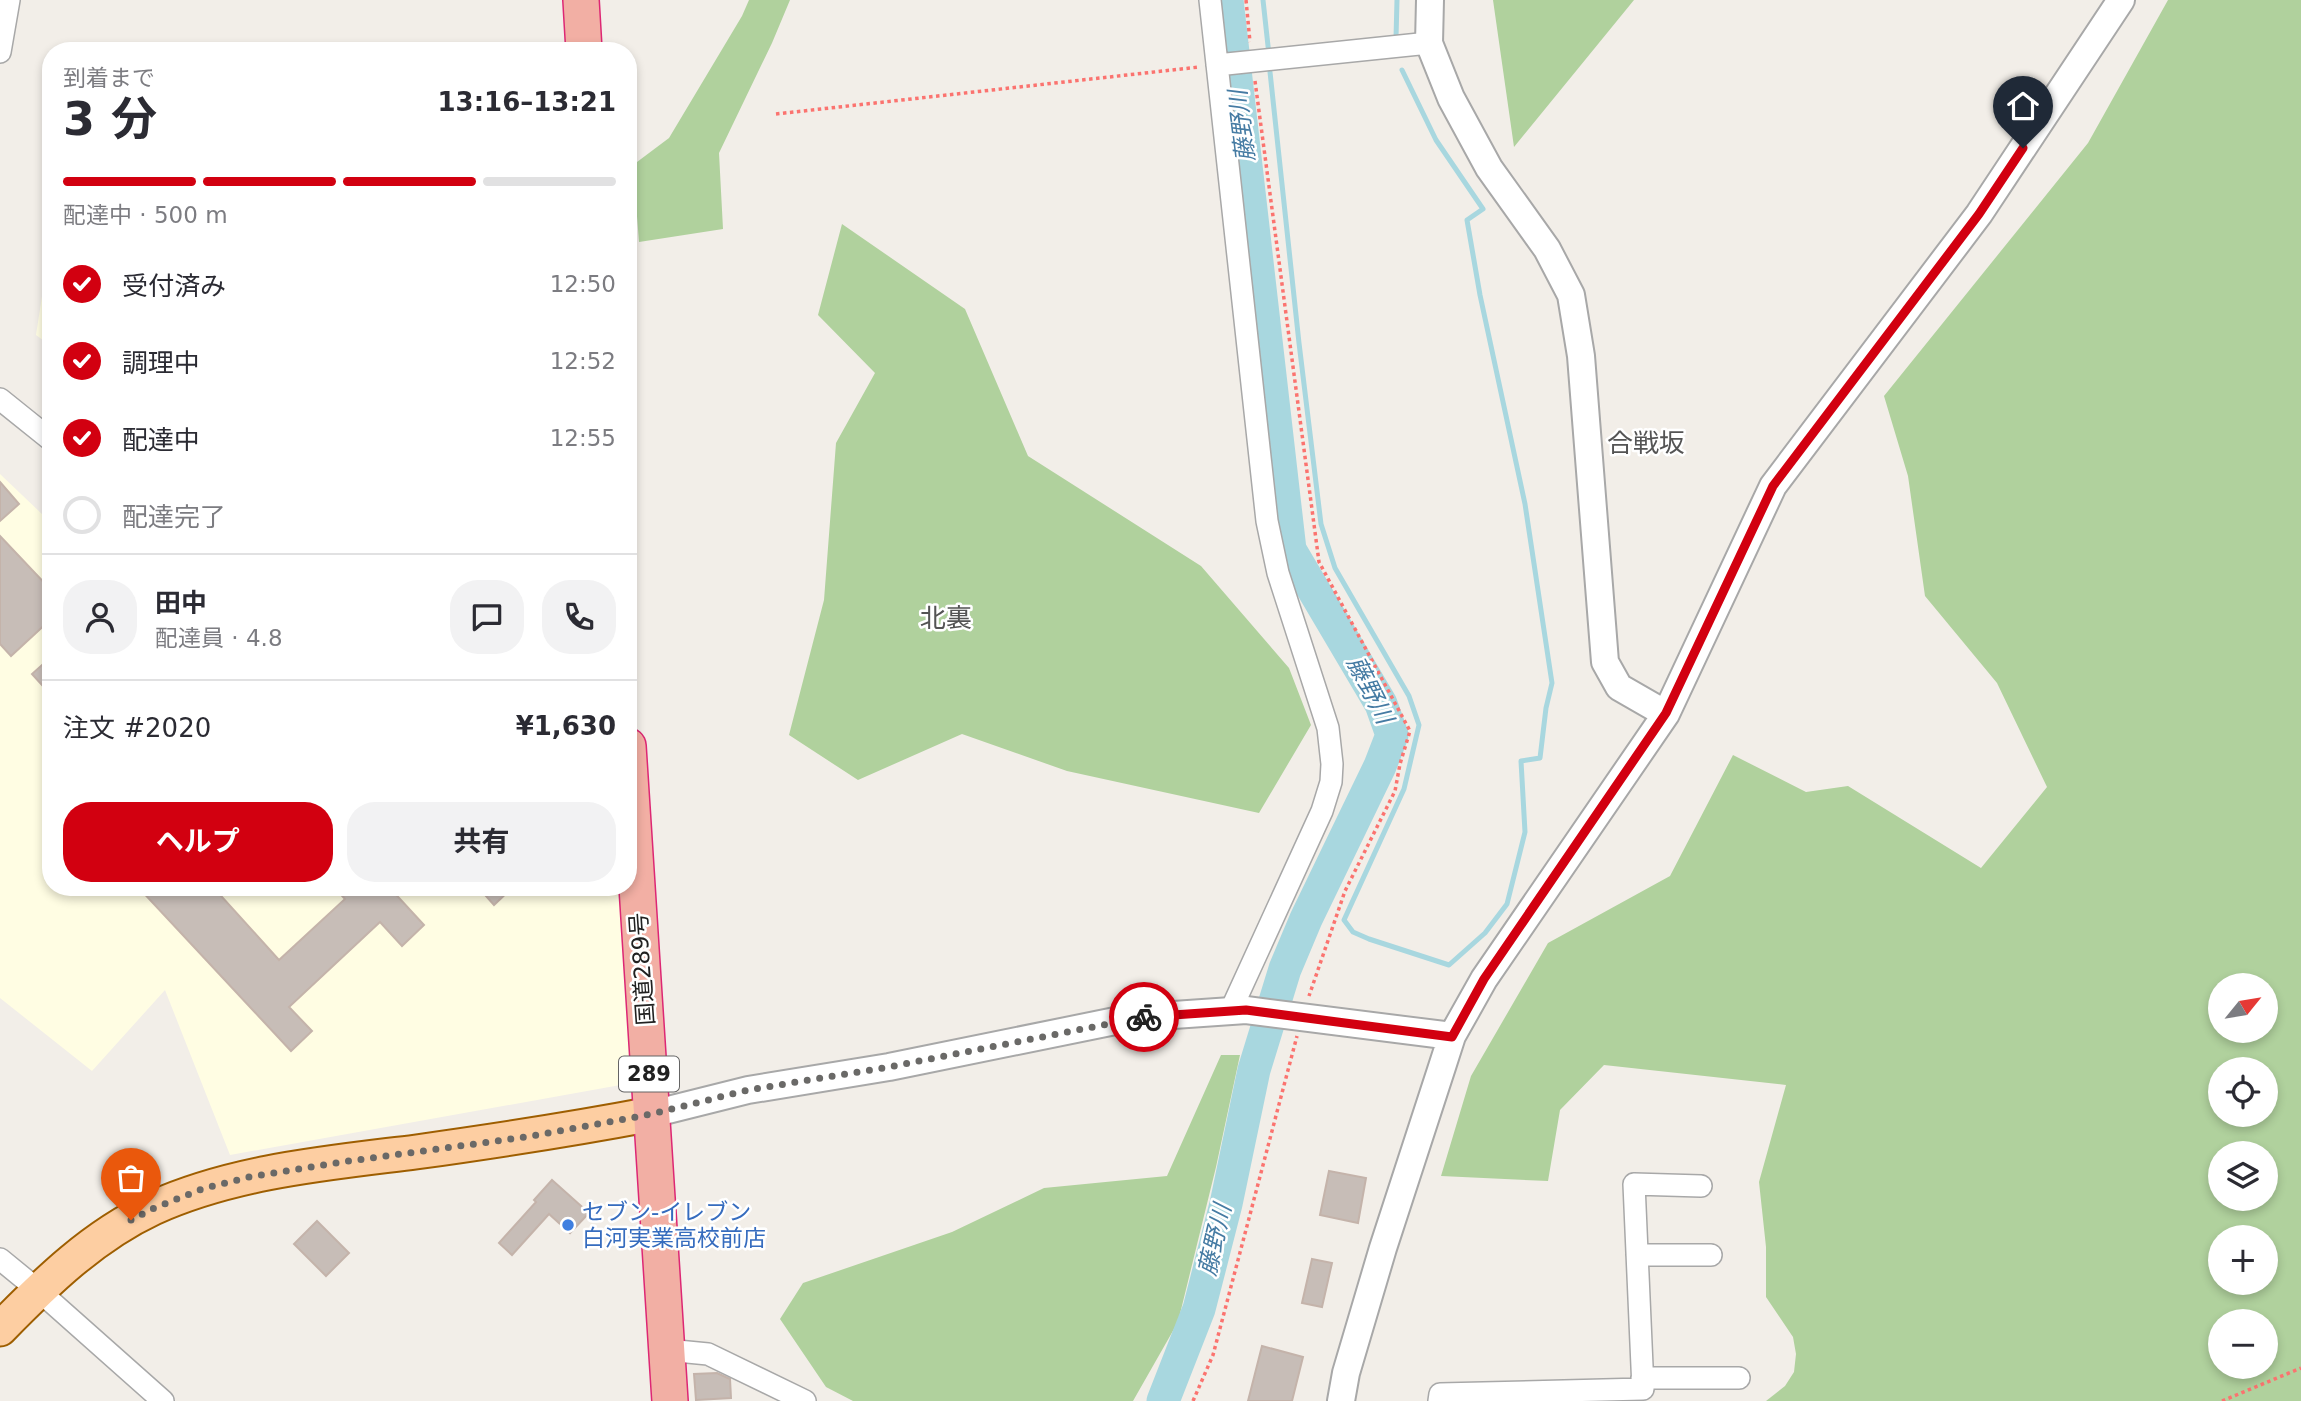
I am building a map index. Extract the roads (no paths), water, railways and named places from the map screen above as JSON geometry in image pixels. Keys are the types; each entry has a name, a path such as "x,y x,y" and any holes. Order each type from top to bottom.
{"highway":[{"path":"581,0 583,42"},
{"name":"国道289号","path":"637,884 670,1401"}],"main road":[{"path":"0,1329 38,1290 78,1255 110,1232 152,1209 202,1189 249,1177 315,1166 526,1137 652,1114"}],"street":[{"path":"0,51 9,0"},
{"path":"1210,0 1267,522 1278,573 1328,729 1332,764 1331,782 1322,811 1238,1011"},
{"path":"1430,0 1429,43 1451,99 1489,168 1547,248 1571,295 1581,356 1605,662 1619,687 1666,713"},
{"path":"1341,1401 1346,1373 1383,1248 1452,1037 1484,979 1666,713 1773,486 1979,214 2121,0"},
{"path":"1217,65 1429,43"},
{"path":"0,399 42,433"},
{"path":"652,1114 748,1090 889,1067 1130,1018 1238,1011 1297,1016 1452,1037"},
{"path":"1439,1401 1440,1394 1527,1397 1643,1389 1634,1184 1701,1186"},
{"path":"1637,1255 1711,1255"},
{"path":"0,1259 163,1401"},
{"path":"667,1350 708,1354 805,1401"},
{"path":"1642,1378 1739,1378"}],"waterway":[{"name":"藤野川","path":"1163,1401 1199,1309 1226,1204 1254,1070 1285,969 1392,735 1381,704 1290,550 1227,0"},
{"path":"1263,0 1269,55"},
{"path":"1396,38 1397,0"},
{"path":"1270,72 1321,524 1335,568 1409,696 1419,725 1404,789 1344,920 1353,932 1369,939 1449,965 1485,933 1507,904 1525,832 1521,761 1540,758 1552,683 1525,504 1480,295 1467,220 1483,209 1436,140 1402,70"}],"place":[{"name":"セブン-イレブン 白河実業高校前店","path":"568,1225"}],"district":[{"name":"合戦坂","path":"1646,443"},
{"name":"北裏","path":"946,618"}]}
